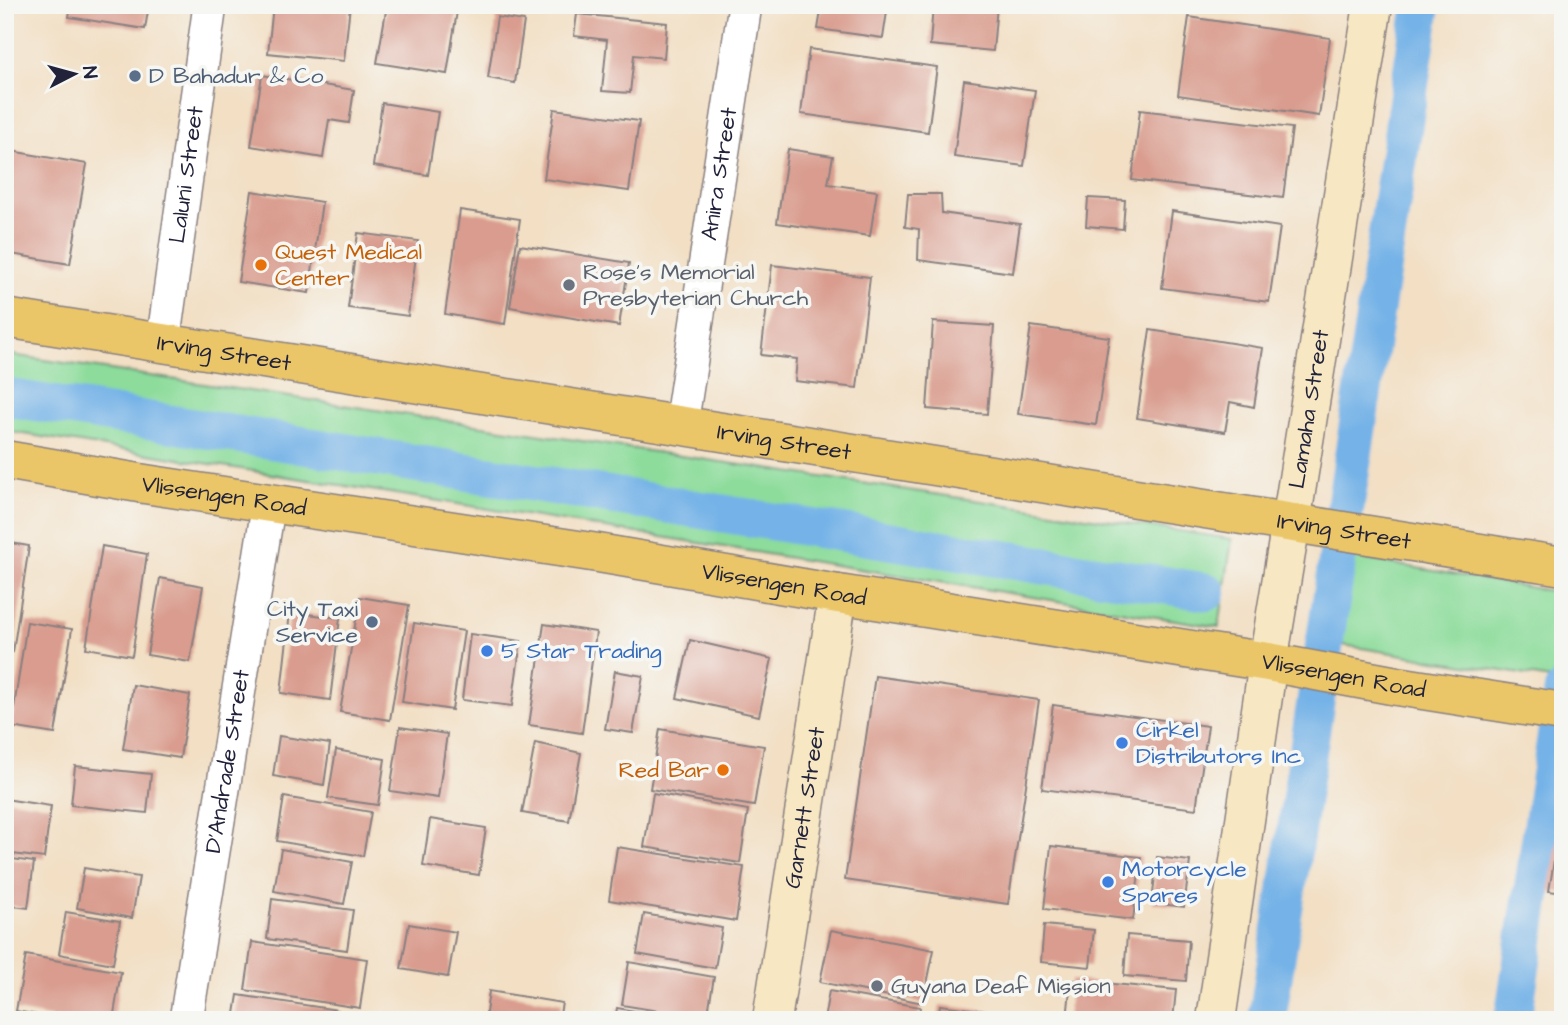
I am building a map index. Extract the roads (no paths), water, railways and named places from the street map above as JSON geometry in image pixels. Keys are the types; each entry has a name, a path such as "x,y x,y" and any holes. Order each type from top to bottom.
{"main road":[{"name":"Irving Street","path":"5,318 1557,565"},
{"name":"Vlissengen Road","path":"5,460 145,484 598,552 838,594 1563,712"}],"street":[{"name":"Laluni Street","path":"163,343 210,5"},
{"name":"Anira Street","path":"681,425 745,5"},
{"name":"Lamaha Street","path":"1216,1020 1268,662 1305,525 1373,5"},
{"name":"D'Andrade Street","path":"186,1020 269,502"},
{"name":"Garnett Street","path":"772,1020 838,594"}],"waterway":[{"path":"1267,1020 1422,5"},
{"path":"5,397 1207,592"},
{"path":"1513,1020 1563,690"}],"place":[{"name":"D Bahadur & Co","path":"135,76"},
{"name":"Quest Medical Center","path":"261,265"},
{"name":"Rose's Memorial Presbyterian Church","path":"569,285"},
{"name":"City Taxi Service","path":"372,622"},
{"name":"5 Star Trading","path":"487,651"},
{"name":"Cirkel Distributors Inc","path":"1122,743"},
{"name":"Red Bar","path":"723,770"},
{"name":"Motorcycle Spares","path":"1108,882"},
{"name":"Guyana Deaf Mission","path":"877,986"}]}
